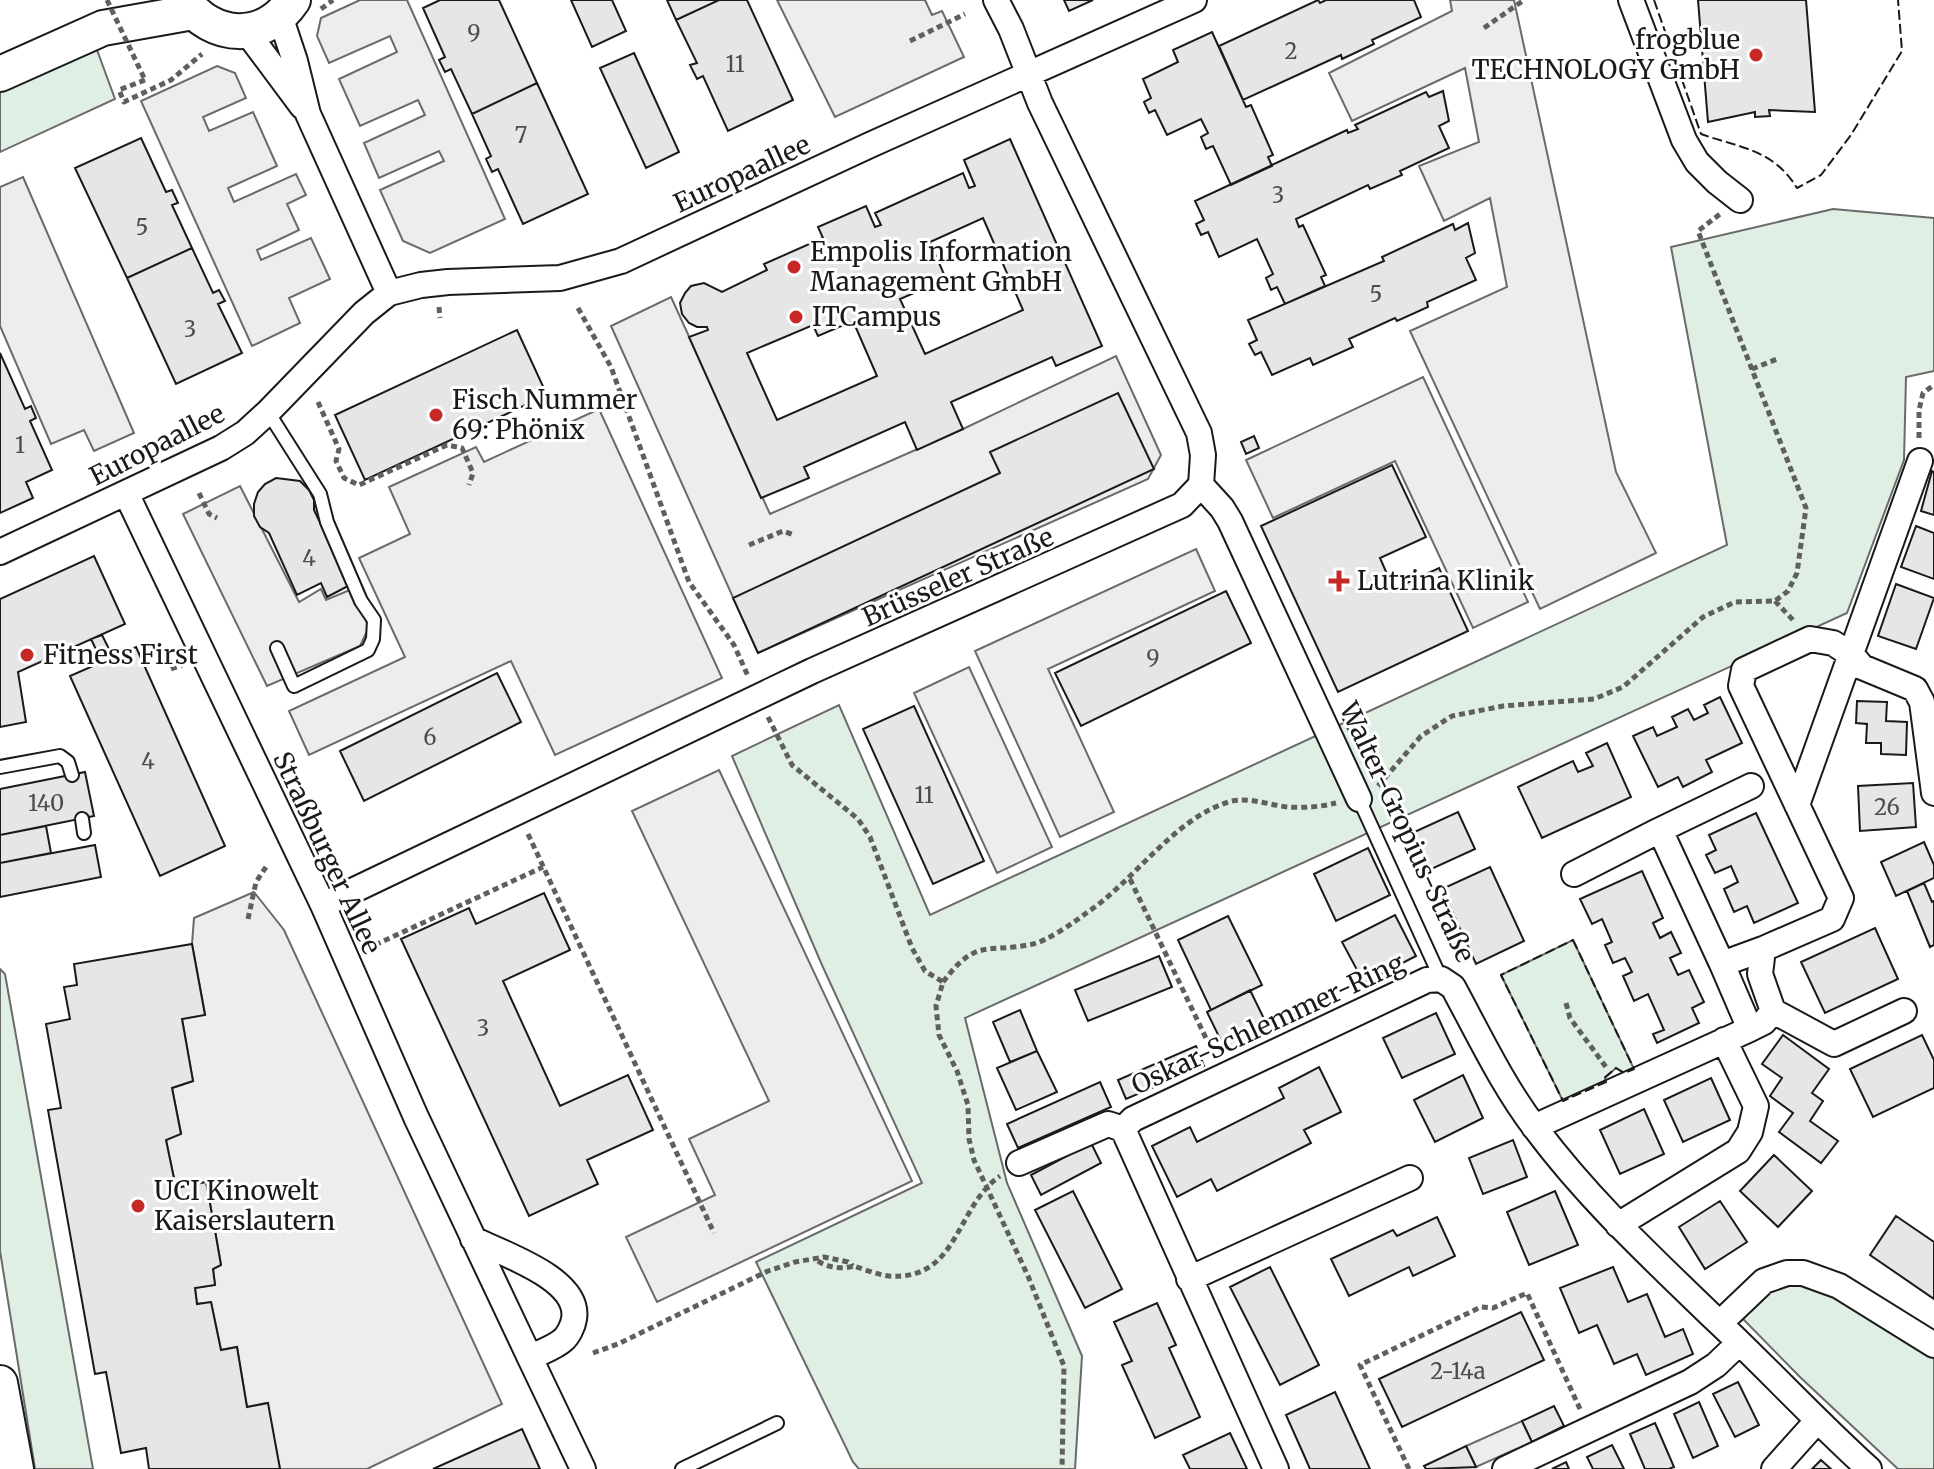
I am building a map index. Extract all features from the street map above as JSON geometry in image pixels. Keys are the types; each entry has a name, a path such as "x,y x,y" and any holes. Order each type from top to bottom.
{"main road":[{"path":"0,74 105,14 139,0"},
{"path":"105,14 189,6 208,24 227,30 246,31 264,26 286,8"},
{"path":"0,1383 16,1469"}],"street":[{"path":"996,0 1199,433 1203,455 1201,485"},
{"name":"Europaallee","path":"0,552 221,448 245,433 364,313 389,293 421,285 465,280 560,278 621,261 1194,0"},
{"path":"1631,0 1684,140 1697,162 1740,200"},
{"path":"286,8 308,114 389,293"},
{"path":"246,31 308,114"},
{"path":"1797,805 1920,461"},
{"name":"Brüsseler Straße","path":"323,905 758,698 1182,505 1201,485"},
{"name":"Walter-Gropius-Straße","path":"1201,485 1230,521 1359,799"},
{"name":"Straßburger Allee","path":"126,493 323,905 416,1117 583,1469"},
{"path":"1722,964 1832,919 1841,898 1741,686 1744,670 1810,639 1833,643 1852,655 1862,667 1915,689 1922,702 1934,793"},
{"path":"1574,874 1751,786"},
{"path":"1660,830 1750,1029"},
{"path":"1763,949 1760,974 1773,1011 1834,1044 1904,1011"},
{"name":"Walter-Gropius-Straße","path":"1441,979 1453,987 1494,1063 1534,1127 1575,1178 1618,1225 1869,1469"},
{"name":"Oskar-Schlemmer-Ring","path":"1123,1129 1133,1119 1427,980 1441,979"},
{"path":"1534,1127 1750,1029 1764,1022 1773,1011"},
{"path":"1618,1225 1738,1151 1750,1132 1756,1106 1724,1040"},
{"name":"Oskar-Schlemmer-Ring","path":"1019,1163 1108,1124 1123,1129 1276,1469"},
{"path":"1189,1279 1410,1178"},
{"path":"473,1239 548,1276 565,1289 576,1306 574,1323 564,1339 530,1358"},
{"path":"1720,1323 1764,1281 1787,1273 1803,1273 1839,1286 1934,1345"},
{"path":"1505,1469 1690,1382 1716,1365 1739,1343"},
{"path":"1774,1469 1817,1421"}],"lane":[{"path":"268,412 320,494 327,522 361,601 374,620 373,639 368,650 294,686 277,648"},
{"path":"0,767 60,756 68,762 72,775"},
{"name":"Walter-Gropius-Straße","path":"1359,799 1441,979"},
{"path":"82,819 84,833"},
{"path":"682,1469 777,1423"}],"path":[{"path":"1484,28 1524,0"},
{"path":"105,14 145,80 119,90 124,102 171,80 202,54"},
{"path":"910,41 965,14"},
{"path":"1062,1469 1064,1366 1045,1316 974,1160 969,1139 968,1105 957,1071 939,1035 936,1006 943,982 960,960 984,948 1035,944 1086,914 1130,879 1164,843 1200,814 1231,801 1248,799 1288,807 1318,807 1359,799 1383,782 1421,736 1452,716 1503,706 1594,699 1623,687 1703,617 1735,602 1775,601 1788,591 1797,573 1806,508 1698,231 1740,200"},
{"path":"578,308 611,367 689,582 734,645 792,765 858,819 870,837 912,948 925,971 943,982"},
{"path":"1752,369 1777,359"},
{"path":"1920,461 1919,410 1923,393 1934,385"},
{"path":"318,402 339,449 336,461 344,478 359,485 447,445 462,448 473,473 469,485"},
{"path":"199,493 209,514 217,518"},
{"path":"749,545 783,531 794,535"},
{"path":"171,669 183,664"},
{"path":"528,834 714,1233"},
{"path":"248,919 256,882 266,867"},
{"path":"375,945 543,867"},
{"path":"1130,879 1224,1076"},
{"path":"1566,1003 1570,1018 1600,1061 1623,1086"},
{"path":"593,1353 618,1344 768,1271 795,1262 817,1260 823,1264 853,1266 889,1276 918,1274 947,1254 986,1186"},
{"path":"1409,1469 1360,1365 1481,1307 1493,1308 1527,1293 1589,1429"}],"green space":[{"path":"97,50 115,99 0,152 0,90"},
{"path":"1833,209 1934,218 1934,371 1906,377 1904,460 1847,613 965,1018 1007,1183 1082,1356 1075,1469 859,1469 756,1262 922,1183 822,965 732,756 839,705 930,915 1727,545 1671,247"},
{"path":"1573,940 1634,1069 1624,1073 1616,1068 1605,1078 1606,1082 1563,1101 1501,975"},
{"path":"0,969 5,974 93,1469 35,1469 0,1251"},
{"path":"1800,1282 1827,1290 1934,1358 1934,1469 1898,1469 1743,1319 1744,1310 1764,1291"}],"shaded area":[{"path":"360,0 407,0 505,219 430,253 403,241 380,190 444,161 439,151 379,178 364,143 425,115 418,100 360,126 339,79 397,52 390,36 329,63 317,36 321,18"},
{"path":"777,0 925,0 932,15 942,11 964,57 835,117"},
{"path":"1450,0 1514,0 1616,472 1656,553 1540,609 1410,331 1507,287 1490,198 1444,221 1419,166 1479,142 1465,68 1352,121 1329,73 1452,11"},
{"path":"217,66 235,73 246,98 203,117 209,131 253,112 277,166 228,188 234,202 296,174 306,195 287,204 299,230 257,250 261,260 311,238 330,279 289,298 300,323 252,346 141,101"},
{"path":"23,177 134,433 94,451 84,430 51,444 0,326 0,187"},
{"path":"671,297 770,514 963,429 1116,356 1161,455 1148,479 758,653 611,326"},
{"path":"1423,377 1528,602 1473,628 1395,461 1273,518 1246,460"},
{"path":"599,409 722,678 555,755 511,661 309,755 289,711 405,657 359,558 410,534 389,487 476,447 484,462"},
{"path":"240,486 299,602 321,589 326,600 352,589 369,627 360,646 267,686 183,514"},
{"path":"1196,549 1215,591 1048,669 1114,812 1060,837 975,651"},
{"path":"969,667 1052,847 997,873 914,693"},
{"path":"719,770 912,1181 657,1302 626,1237 715,1195 689,1139 769,1101 632,811"},
{"path":"254,892 284,930 502,1404 367,1469 280,1469 267,1403 247,1407 237,1347 221,1350 211,1302 197,1304 195,1288 215,1285 213,1269 221,1265 214,1225 206,1183 176,1188 166,1140 181,1133 172,1088 193,1081 182,1019 205,1014 192,944 194,918"},
{"path":"1522,1421 1532,1442 1476,1467 1466,1446"}],"building":[{"path":"440,0 499,0 537,83 472,114 451,69 445,72 439,60 445,57 423,8"},
{"path":"571,0 612,0 626,31 592,47"},
{"path":"667,0 719,0 676,20"},
{"path":"719,0 747,0 793,100 728,131 703,76 697,79 690,65 697,63 676,20"},
{"path":"1064,0 1093,0 1069,11"},
{"path":"1318,0 1320,3 1326,0 1414,0 1421,17 1372,40 1374,44 1342,59 1341,55 1243,100 1219,46"},
{"name":"frogblue TECHNOLOGY GmbH","path":"1698,0 1806,0 1815,112 1769,110 1770,116 1755,117 1755,112 1708,122"},
{"path":"1212,32 1246,107 1251,105 1273,155 1268,157 1272,166 1231,185 1213,146 1206,149 1201,137 1208,133 1201,119 1167,135 1155,110 1149,113 1144,102 1151,98 1143,79 1178,62 1173,50"},
{"path":"634,53 679,152 646,168 600,68"},
{"path":"537,83 588,194 523,224 498,169 492,172 486,159 491,156 472,114"},
{"path":"1443,91 1449,121 1439,126 1449,148 1400,171 1402,175 1370,189 1368,185 1296,219 1299,227 1303,225 1326,275 1321,277 1325,286 1285,304 1277,287 1271,290 1266,278 1273,274 1257,239 1219,257 1208,232 1201,235 1196,224 1204,220 1195,201 1347,130 1348,133 1358,129 1355,125 1426,92 1429,97"},
{"path":"141,138 166,192 172,190 178,203 172,205 192,248 127,278 75,168"},
{"name":"ITCampus","path":"1010,139 1102,346 1056,366 1052,357 951,402 963,429 917,450 905,422 804,467 809,478 761,498 689,337 708,330 707,327 689,323 682,314 680,303 685,293 691,286 704,283 722,292 767,270 764,264 823,238 818,227 866,206 875,227 881,225 875,213 963,173 969,188 975,186 964,160","holes":["983,218 1023,310 925,354 900,299 946,279 930,242","853,321 877,376 777,420 747,353 813,325 818,336"]},
{"path":"1468,223 1475,253 1466,258 1476,280 1427,302 1428,307 1349,339 1353,347 1313,365 1310,358 1272,375 1261,352 1255,355 1249,344 1257,340 1248,320 1384,261 1382,257 1453,224 1455,230"},
{"path":"192,248 213,293 219,290 225,301 218,304 242,353 176,384 127,278"},
{"path":"517,330 547,395 365,480 335,415"},
{"path":"0,353 25,409 31,406 36,418 30,421 52,470 26,482 33,498 0,513"},
{"path":"1118,393 1154,469 758,653 733,598 1000,473 990,452"},
{"path":"1254,436 1259,448 1246,454 1241,442"},
{"name":"Lutrina Klinik","path":"1392,465 1426,537 1380,558 1387,574 1394,589 1439,568 1468,631 1338,692 1261,526"},
{"path":"1934,472 1934,515 1921,511"},
{"path":"276,478 300,481 309,490 314,500 314,510 350,585 327,597 321,583 297,595 269,533 260,527 254,516 258,492"},
{"path":"1916,526 1934,533 1934,579 1901,567"},
{"name":"Fitness First","path":"94,556 125,624 18,672 26,722 0,727 0,599"},
{"path":"1896,584 1934,598 1916,649 1878,636"},
{"path":"1226,591 1251,643 1081,726 1055,673"},
{"path":"102,635 113,657 102,662 91,639"},
{"path":"136,647 225,846 160,876 70,676"},
{"path":"497,673 521,722 364,801 340,751"},
{"path":"1720,697 1742,743 1706,760 1712,772 1683,787 1678,777 1658,787 1633,736 1653,727 1657,736 1677,727 1672,717 1688,709 1694,720 1708,713 1704,705"},
{"path":"1857,701 1887,702 1886,721 1907,722 1906,755 1881,754 1881,743 1866,743 1867,724 1856,723"},
{"path":"914,706 984,861 933,884 863,729"},
{"path":"1352,712 1362,732 1352,737 1342,717"},
{"path":"1607,743 1631,797 1542,838 1518,787 1573,761 1578,772 1593,766 1586,753"},
{"path":"85,772 94,816 0,835 0,789"},
{"path":"1913,783 1916,827 1860,831 1858,786"},
{"path":"1458,812 1475,849 1427,871 1410,834"},
{"path":"1756,813 1798,903 1754,923 1747,906 1734,912 1724,889 1738,882 1731,866 1715,873 1706,855 1716,850 1709,835"},
{"path":"46,826 51,853 0,863 0,835"},
{"path":"1924,842 1934,865 1934,878 1896,896 1881,862"},
{"path":"95,845 101,877 0,897 0,863"},
{"path":"1368,848 1390,895 1336,921 1314,874"},
{"path":"1490,867 1524,941 1476,964 1442,889"},
{"path":"1642,871 1663,918 1653,923 1660,938 1671,932 1681,953 1670,958 1678,975 1689,970 1704,1002 1692,1008 1699,1023 1657,1043 1653,1034 1664,1030 1648,994 1634,1001 1623,976 1632,972 1625,958 1613,963 1605,945 1612,942 1602,919 1592,924 1580,899"},
{"path":"1924,883 1934,901 1934,945 1930,947 1907,891"},
{"path":"544,893 570,950 503,981 560,1106 628,1075 653,1130 587,1160 598,1184 529,1216 401,939 469,908 476,924"},
{"path":"1395,915 1416,956 1364,983 1342,942"},
{"path":"1228,916 1262,985 1211,1010 1178,940"},
{"path":"1875,928 1898,979 1825,1013 1801,962"},
{"name":"UCI Kinowelt Kaiserslautern","path":"192,944 205,1015 182,1019 193,1081 172,1088 181,1134 166,1140 176,1188 206,1182 221,1265 213,1269 215,1285 195,1288 197,1304 211,1302 221,1350 237,1347 247,1407 268,1403 280,1469 149,1469 146,1448 121,1453 106,1372 95,1374 48,1110 61,1108 46,1024 70,1019 64,987 77,985 74,964"},
{"path":"1159,956 1172,987 1088,1021 1075,990"},
{"path":"1250,990 1269,1029 1226,1051 1207,1012"},
{"path":"1020,1010 1037,1051 1010,1062 993,1022"},
{"path":"1436,1013 1455,1054 1402,1078 1383,1038"},
{"path":"1783,1035 1829,1069 1812,1093 1823,1101 1810,1121 1838,1141 1821,1163 1779,1132 1793,1113 1770,1096 1782,1078 1762,1064"},
{"path":"1922,1035 1934,1060 1934,1088 1873,1117 1850,1069"},
{"path":"1196,1046 1204,1066 1126,1099 1118,1080"},
{"path":"1037,1051 1057,1092 1016,1110 997,1068"},
{"path":"1319,1067 1341,1112 1304,1130 1311,1143 1217,1191 1211,1179 1177,1197 1152,1146 1190,1127 1197,1142 1284,1098 1279,1088"},
{"path":"1463,1075 1483,1118 1435,1142 1414,1100"},
{"path":"1711,1078 1730,1120 1683,1142 1664,1100"},
{"path":"1100,1082 1111,1107 1018,1148 1007,1124"},
{"path":"1644,1109 1664,1154 1620,1174 1600,1130"},
{"path":"1513,1140 1527,1177 1483,1194 1469,1158"},
{"path":"1091,1143 1101,1163 1041,1195 1031,1175"},
{"path":"1774,1155 1812,1191 1778,1227 1740,1191"},
{"path":"1073,1191 1122,1289 1085,1308 1035,1210"},
{"path":"1555,1191 1578,1245 1529,1265 1507,1212"},
{"path":"1720,1201 1747,1242 1705,1269 1679,1227"},
{"path":"1896,1216 1934,1242 1934,1299 1870,1255"},
{"path":"1437,1217 1455,1256 1413,1276 1409,1267 1349,1296 1331,1259 1393,1230 1397,1236"},
{"path":"1270,1267 1319,1365 1280,1385 1230,1287"},
{"path":"1613,1267 1628,1302 1647,1294 1665,1337 1683,1329 1693,1354 1646,1375 1637,1354 1614,1364 1597,1325 1579,1333 1560,1288"},
{"path":"1157,1303 1176,1345 1169,1348 1200,1417 1155,1438 1122,1365 1132,1361 1114,1322"},
{"path":"1521,1312 1544,1360 1402,1427 1379,1379"},
{"path":"1738,1382 1759,1425 1735,1437 1713,1394"},
{"path":"1335,1392 1370,1469 1310,1469 1286,1415"},
{"path":"1699,1402 1718,1446 1693,1458 1674,1414"},
{"path":"1554,1406 1564,1426 1532,1442 1522,1421"},
{"path":"1655,1423 1674,1467 1669,1469 1645,1469 1630,1434"},
{"path":"522,1429 540,1469 433,1469"},
{"path":"1230,1433 1247,1469 1190,1469 1183,1455"},
{"path":"1612,1445 1624,1469 1593,1469 1587,1457"},
{"path":"1466,1446 1476,1467 1426,1469 1424,1466"},
{"path":"1821,1460 1831,1469 1812,1469"},
{"path":"1566,1462 1569,1469 1552,1469"}],"fence":[{"path":"1654,0 1701,134 1766,157 1788,175 1797,188 1821,175 1851,135 1902,51 1898,0"},
{"path":"1573,940 1634,1069 1624,1073 1616,1068 1604,1078 1606,1082 1563,1101 1501,975 1573,940"}],"place":[{"name":"frogblue TECHNOLOGY GmbH","path":"1756,55"},
{"name":"Empolis Information Management GmbH","path":"794,267"},
{"name":"ITCampus","path":"796,317"},
{"name":"Fisch Nummer 69: Phönix","path":"436,415"},
{"name":"Lutrina Klinik","path":"1339,581"},
{"name":"Fitness First","path":"27,655"},
{"name":"UCI Kinowelt Kaiserslautern","path":"138,1206"}]}
